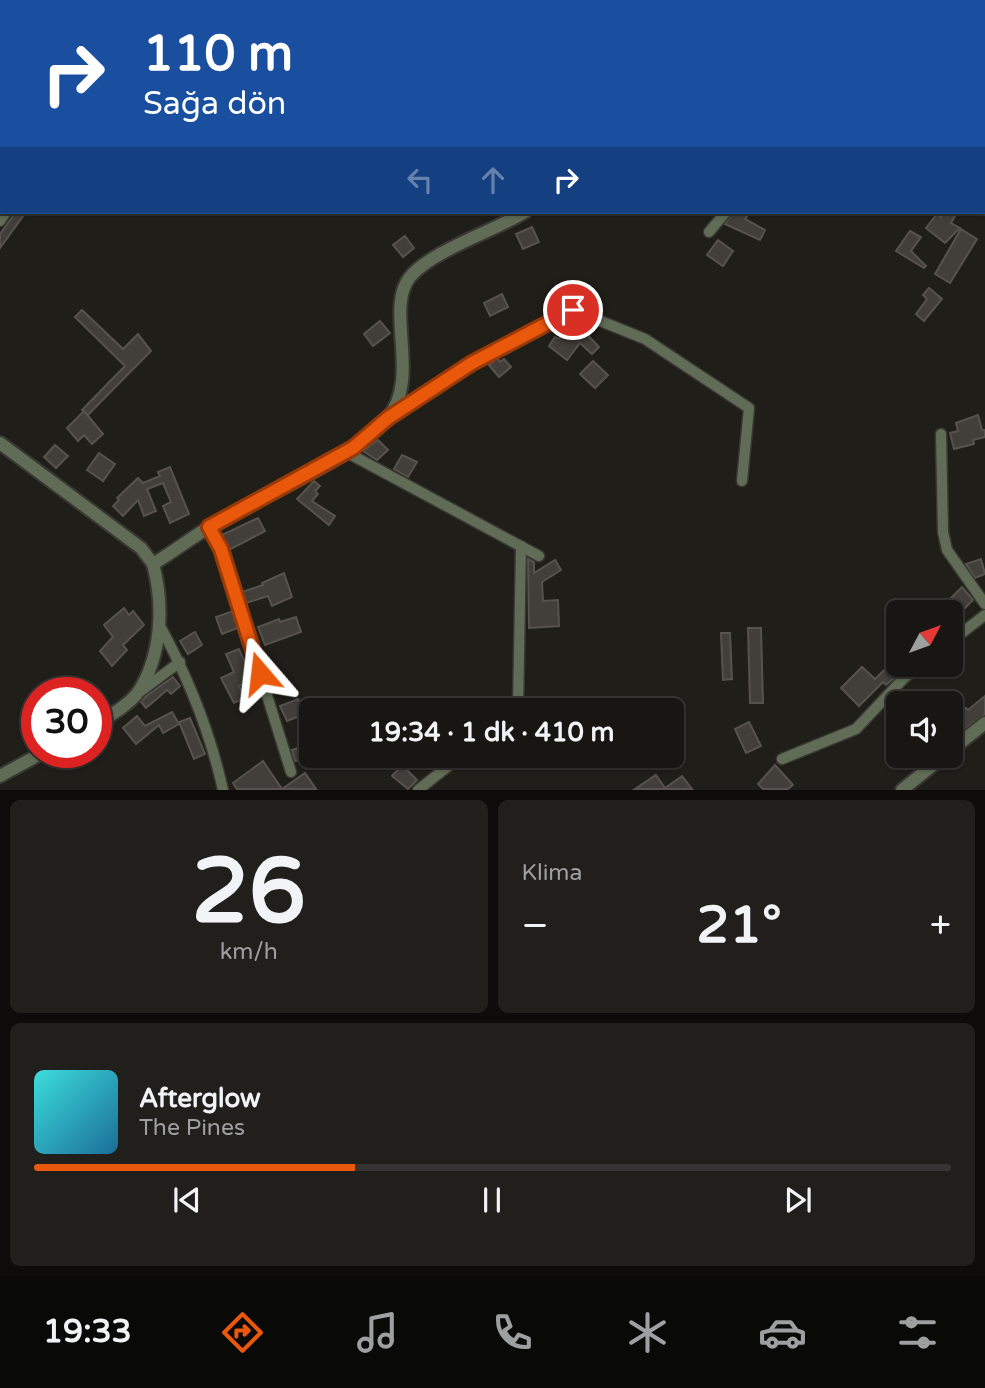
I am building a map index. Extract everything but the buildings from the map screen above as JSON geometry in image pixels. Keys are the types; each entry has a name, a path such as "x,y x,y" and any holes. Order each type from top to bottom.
{"street":[{"path":"388,418 401,392 403,336 399,298 410,277 429,260 521,214"},
{"path":"709,232 724,214"},
{"path":"153,564 209,527 346,452 388,418 472,363 573,310 645,339 749,408 742,481"},
{"path":"941,434 943,532 947,550 985,604"},
{"path":"0,443 141,548 153,564 158,582 160,626 150,666 138,693"},
{"path":"346,452 539,556"},
{"path":"209,527 221,549 291,772"},
{"path":"518,698 522,623 521,547"},
{"path":"963,632 985,615"},
{"path":"160,626 180,662 214,753 223,789"},
{"path":"112,712 180,662"},
{"path":"782,759 856,729 905,677"},
{"path":"963,741 985,723"},
{"path":"0,776 21,765"},
{"path":"418,789 445,768"},
{"path":"902,789 929,768"}],"route":[{"path":"260,673 221,549 209,527 353,448 388,418 472,363 573,310"}]}
